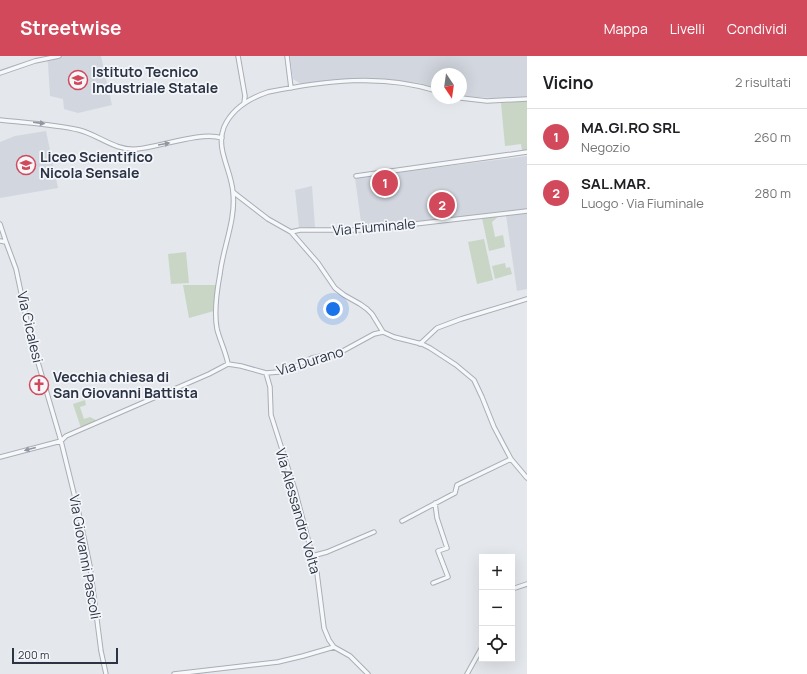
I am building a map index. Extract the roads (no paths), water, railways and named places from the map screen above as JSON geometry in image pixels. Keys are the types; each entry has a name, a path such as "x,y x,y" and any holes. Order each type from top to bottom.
{"street":[{"path":"0,73 35,61 59,56"},
{"path":"238,56 245,96 244,103"},
{"path":"288,56 291,88"},
{"path":"0,457 61,441 66,436 209,374 228,364 218,330 216,314 219,276 231,225 233,192 224,159 222,138 223,128 236,109 259,95 291,88 338,81 392,81 431,90"},
{"path":"467,99 487,101 527,99"},
{"path":"0,120 36,123 80,130 123,148 136,149 197,138 222,138"},
{"path":"356,176 527,152"},
{"path":"233,192 268,219 291,232 318,264 334,288 367,309 372,314 383,332 430,348 444,356 474,380 494,427 511,459 527,478"},
{"name":"Via Fiuminale","path":"291,232 300,230 363,230 527,211"},
{"name":"Via Cicalesi","path":"0,224 16,269 30,335 61,441"},
{"path":"0,241 6,242"},
{"path":"420,344 437,328 461,319 527,299"},
{"name":"Via Durano","path":"228,364 266,373 286,370 312,358 342,352 374,334 383,332"},
{"name":"Via Alessandro Volta","path":"266,373 270,387 270,415 295,490 317,573 324,628 334,647"},
{"name":"Via Giovanni Pascoli","path":"61,441 90,566 101,651 106,674"},
{"path":"402,521 455,493 457,485 511,459"},
{"path":"433,583 448,577 438,552 447,548 437,518 436,503"},
{"path":"312,556 327,552 374,532"},
{"path":"515,588 527,584"},
{"path":"174,674 278,662 334,647 350,656 368,674"},
{"path":"467,674 479,652"}],"place":[{"name":"Istituto Tecnico Industriale Statale","path":"78,80"},
{"name":"Liceo Scientifico Nicola Sensale","path":"26,165"},
{"name":"MA.GI.RO SRL","path":"385,183"},
{"name":"SAL.MAR.","path":"442,205"},
{"name":"Vecchia chiesa di San Giovanni Battista","path":"39,385"}]}
